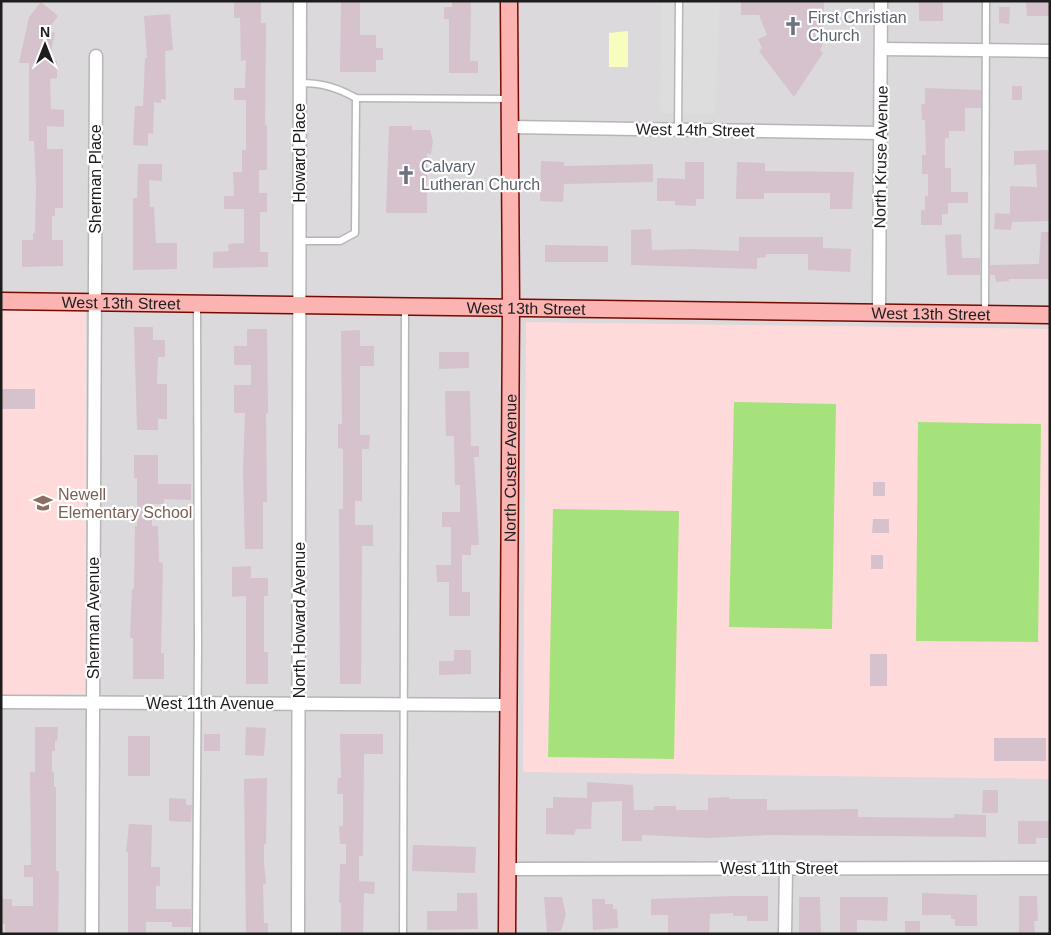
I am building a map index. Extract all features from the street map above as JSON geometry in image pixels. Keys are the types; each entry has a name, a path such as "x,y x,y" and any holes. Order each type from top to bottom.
{"main road":[{"name":"North Custer Avenue","path":"507,934 511,308 509,1"},
{"name":"West 13th Street","path":"1,301 1050,315"}],"street":[{"name":"Howard Place","path":"299,305 300,1"},
{"name":"North Kruse Avenue","path":"879,312 881,1"},
{"path":"882,49 1050,51"},
{"name":"Sherman Place","path":"94,302 96,56"},
{"name":"West 14th Street","path":"510,127 881,133"},
{"name":"Sherman Avenue","path":"92,934 94,302"},
{"name":"North Howard Avenue","path":"298,934 299,305"},
{"name":"West 11th Avenue","path":"1,702 509,705"},
{"path":"785,934 786,868"},
{"name":"West 11th Street","path":"508,869 1050,868"}],"lane":[{"path":"678,130 679,1"},
{"path":"985,314 986,1"},
{"path":"300,83 320,83 339,88 356,98 510,99"},
{"path":"299,241 340,240 354,233 356,98"},
{"path":"196,304 198,703 196,934"},
{"path":"403,934 405,307"}],"shaded area":[{"path":"1,1 1050,1 1050,934 1,934"},
{"path":"661,1 720,1 715,114 660,113"},
{"name":"Newell Elementary School","path":"1,310 86,311 86,694 1,695"},
{"path":"526,322 1050,329 1050,779 523,772"}],"green space":[{"path":"628,31 628,67 609,67 609,33"},
{"path":"734,402 836,404 832,629 729,627"},
{"path":"918,422 1041,424 1038,642 916,641"},
{"path":"553,509 679,511 674,759 548,757"}],"building":[{"path":"234,1 261,1 261,23 266,23 265,125 267,125 267,170 259,170 259,193 267,193 267,212 260,212 260,252 268,252 268,267 213,268 213,252 229,251 228,244 244,243 244,209 224,209 224,196 234,196 233,172 242,172 242,150 246,150 246,100 234,100 234,88 245,88 246,60 241,61 240,18 234,18"},
{"path":"341,1 360,1 360,35 376,35 376,48 383,48 383,60 376,60 376,72 340,72"},
{"path":"452,1 471,1 470,61 478,61 478,73 449,73 449,19 444,19 444,9 445,7 452,7"},
{"path":"741,1 824,1 823,39 825,40 820,50 823,53 794,97 759,51 762,48 758,39 767,35 759,15 741,15"},
{"path":"919,1 943,1 943,21 919,21"},
{"path":"1050,1 1050,16 1027,16 1026,2"},
{"path":"41,2 58,16 47,31 55,33 49,61 57,61 57,78 50,79 51,109 64,110 64,127 47,126 47,149 63,149 63,208 55,208 55,216 52,216 52,240 63,240 63,266 22,267 22,240 33,240 33,233 35,233 36,187 34,141 29,141 29,63 19,63 29,17"},
{"path":"999,7 1010,7 1009,24 999,23"},
{"path":"170,14 173,50 165,51 166,100 161,99 161,103 154,102 153,134 148,133 148,146 133,145 135,106 143,106 145,58 147,58 144,16"},
{"path":"1012,86 1022,86 1022,100 1012,100"},
{"path":"925,88 981,90 981,108 965,108 965,131 949,131 949,138 945,138 945,168 951,168 951,192 968,192 968,203 948,203 948,214 942,214 942,225 921,225 921,210 925,210 925,196 928,196 928,174 922,174 922,155 926,155 925,120 922,120 921,104 925,104"},
{"path":"389,126 412,126 412,130 430,130 433,141 431,154 427,154 427,213 386,213"},
{"path":"1050,150 1050,221 1012,222 1011,230 994,229 995,213 1010,214 1010,186 1037,187 1036,164 1014,165 1014,151"},
{"path":"541,161 564,162 564,166 653,164 653,182 564,184 563,202 540,201"},
{"path":"685,162 704,162 704,199 696,199 696,206 675,205 675,201 657,201 657,178 685,179"},
{"path":"737,162 765,163 765,171 854,172 852,209 830,209 830,193 764,193 764,199 736,199"},
{"path":"138,164 162,164 162,181 149,180 150,207 154,207 156,243 177,243 177,269 133,270 133,198 137,198"},
{"path":"651,229 652,250 739,251 739,237 823,237 823,248 851,249 850,272 808,270 808,254 766,254 766,257 757,258 757,269 631,265 631,230"},
{"path":"1041,232 1050,232 1050,279 1009,279 1009,281 996,282 995,275 990,275 990,265 1039,264"},
{"path":"961,234 962,258 980,258 980,275 947,275 945,235"},
{"path":"545,245 608,246 608,262 545,262"},
{"path":"134,327 153,327 153,340 165,340 165,357 158,357 157,384 167,384 167,419 158,419 158,430 137,430"},
{"path":"247,329 267,329 267,502 263,502 263,549 245,549 243,472 245,413 234,413 234,385 251,385 251,365 234,365 234,346 247,346"},
{"path":"360,330 360,346 374,346 374,366 360,366 360,435 370,435 369,449 362,449 362,501 355,501 355,525 373,525 373,546 362,546 361,684 340,684 339,509 343,509 343,449 338,448 338,424 342,424 341,331"},
{"path":"439,352 469,352 469,368 439,369"},
{"path":"1,389 35,389 35,409 1,409"},
{"path":"445,391 470,391 471,446 479,446 479,457 474,457 479,545 471,545 471,555 462,555 462,592 470,592 470,616 449,616 449,582 437,582 436,565 451,565 451,527 442,527 442,512 460,512 460,485 455,485 454,436 446,436"},
{"path":"134,455 158,455 158,484 191,484 191,500 164,499 164,504 152,504 152,526 158,526 159,562 163,563 161,653 164,653 164,679 133,679 133,638 130,638 132,589 134,589 135,526 137,526 137,478 134,478"},
{"path":"873,482 885,482 885,496 873,496"},
{"path":"873,519 889,519 889,533 872,533"},
{"path":"871,555 883,555 883,569 871,569"},
{"path":"251,566 251,578 268,578 268,596 264,596 264,652 268,652 268,684 246,684 246,596 232,597 232,567"},
{"path":"454,650 471,650 471,674 439,675 439,661 454,661"},
{"path":"870,654 887,654 887,686 870,686"},
{"path":"35,727 58,727 55,751 52,751 52,772 54,772 54,787 56,787 56,871 59,871 58,934 5,934 5,924 1,924 1,899 12,899 12,906 33,906 33,877 24,877 24,865 31,865 30,772 35,772"},
{"path":"246,727 266,728 264,756 245,755"},
{"path":"204,734 220,734 220,751 204,751"},
{"path":"340,734 383,734 383,754 364,754 363,856 359,856 359,881 375,882 374,894 364,893 363,934 341,934 341,903 339,903 340,864 346,864 346,844 340,844 339,826 343,826 343,794 337,794 338,778 341,778"},
{"path":"128,736 150,736 150,776 128,776"},
{"path":"994,738 1046,738 1046,761 994,761"},
{"path":"267,778 266,844 264,844 266,884 263,884 264,923 268,923 268,934 246,934 244,779"},
{"path":"587,782 633,785 634,810 654,810 654,806 676,806 676,810 708,810 708,798 729,797 729,799 767,799 767,810 858,809 858,817 954,818 954,814 986,815 986,837 767,835 708,838 642,835 642,841 622,841 622,801 592,802 591,829 576,829 574,835 546,834 546,808 553,808 553,797 587,798"},
{"path":"983,790 998,790 998,813 982,813"},
{"path":"169,798 186,799 186,805 192,805 191,822 169,821"},
{"path":"1018,821 1050,821 1050,838 1036,838 1036,844 1018,844"},
{"path":"129,824 152,825 151,867 160,867 160,886 156,886 156,909 191,909 191,927 172,927 172,922 146,922 146,934 128,934 128,852 126,852"},
{"path":"413,845 476,847 475,873 412,871"},
{"path":"457,893 477,893 478,929 427,930 427,911 457,911"},
{"path":"922,893 977,895 977,926 955,926 955,919 951,919 951,915 922,915"},
{"path":"768,896 768,921 747,921 747,916 733,916 733,913 710,914 709,934 668,934 668,915 651,915 651,899"},
{"path":"1019,896 1037,896 1038,921 1034,921 1035,934 1019,934"},
{"path":"544,897 562,897 566,915 561,931 547,932"},
{"path":"799,897 820,897 821,933 799,934"},
{"path":"840,897 888,897 887,921 857,920 857,934 840,934"},
{"path":"592,899 605,899 605,904 613,904 613,909 617,909 618,928 593,930"},
{"path":"905,921 920,921 920,934 905,934"}],"place":[{"name":"First Christian Church","path":"793,26"},
{"name":"Calvary Lutheran Church","path":"406,175"},
{"name":"Newell Elementary School","path":"43,503"}]}
